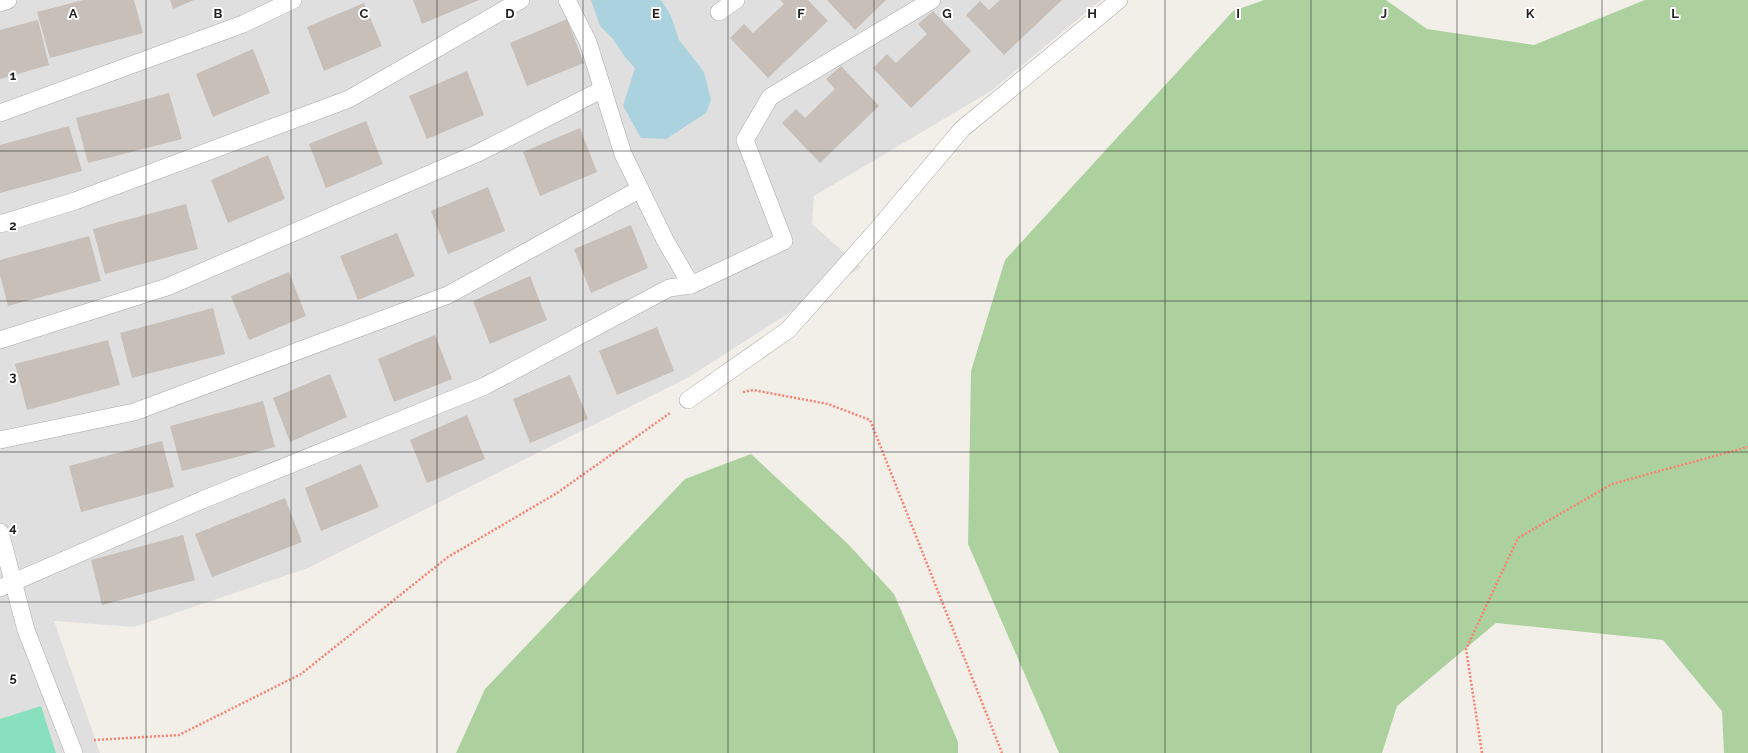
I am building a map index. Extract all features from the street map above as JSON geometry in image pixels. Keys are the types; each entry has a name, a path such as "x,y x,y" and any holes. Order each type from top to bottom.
{"lane":[{"path":"0,3 8,0"},
{"path":"0,113 243,24 293,0"},
{"path":"0,224 75,201 349,99 521,0"},
{"path":"567,0 588,42 624,154 666,240 691,285"},
{"path":"719,12 736,0"},
{"path":"7,586 202,500 485,386 669,288 691,285 784,241 745,140 770,97 932,0"},
{"path":"688,400 788,330 876,231 962,129 1119,0"},
{"path":"0,340 168,287 478,153 603,89"},
{"path":"0,440 134,412 448,294 640,188"},
{"path":"0,532 7,586 26,630 71,747"}],"path":[{"path":"739,392 753,390 828,404 870,420 1002,753"},
{"path":"71,747 179,734 301,674 448,557 557,493 688,400"},
{"path":"1482,753 1466,648 1518,538 1612,484 1748,447"}],"shaded area":[{"path":"0,0 1101,0 991,91 814,196 812,224 861,267 689,377 308,568 134,627 54,621 100,753 0,753"}],"green space":[{"path":"1264,0 1386,0 1427,29 1534,45 1645,0 1748,0 1748,753 1724,753 1722,711 1663,640 1496,623 1397,706 1382,753 1059,753 968,544 971,371 1005,260 1233,11"},
{"path":"751,454 848,544 894,594 958,742 958,753 456,753 485,689 685,479"},
{"path":"41,706 56,753 0,753 0,719"}],"water":[{"path":"591,0 661,0 671,16 679,40 704,72 711,100 706,113 666,139 641,138 623,106 635,68 625,57 613,39 600,26"}],"building":[{"path":"83,0 134,0 143,33 50,58 37,12"},
{"path":"170,0 194,0 173,9"},
{"path":"413,0 479,0 422,24"},
{"path":"780,0 808,0 828,21 768,78 730,38 744,24 753,33 784,4"},
{"path":"827,0 886,0 855,30"},
{"path":"1000,0 1062,0 1004,55 966,15 980,1 989,10"},
{"path":"364,3 382,46 324,71 307,27"},
{"path":"933,11 971,51 911,108 873,68 887,54 896,63 927,34 918,24"},
{"path":"567,19 584,63 527,86 510,43"},
{"path":"38,20 49,65 0,79 0,30"},
{"path":"253,49 270,93 213,117 196,74"},
{"path":"841,66 879,106 820,163 782,123 796,109 805,118 835,89 826,79"},
{"path":"467,71 484,115 427,139 409,96"},
{"path":"169,93 182,139 88,163 76,118"},
{"path":"366,121 383,164 326,188 309,144"},
{"path":"69,126 82,171 0,193 0,145"},
{"path":"580,128 597,172 540,196 523,152"},
{"path":"268,155 285,199 228,223 211,180"},
{"path":"488,187 505,231 448,254 431,211"},
{"path":"186,204 198,249 105,274 93,229"},
{"path":"631,225 648,268 591,293 574,249"},
{"path":"397,233 415,276 358,300 340,256"},
{"path":"89,236 101,281 8,306 0,275 0,260"},
{"path":"289,272 306,316 249,340 231,296"},
{"path":"530,276 547,320 490,344 473,301"},
{"path":"213,308 225,354 132,378 120,333"},
{"path":"657,327 674,371 617,395 599,351"},
{"path":"435,335 452,379 394,402 378,359"},
{"path":"108,340 120,385 27,410 15,364"},
{"path":"330,374 347,417 290,442 273,398"},
{"path":"570,375 588,419 530,443 513,399"},
{"path":"263,401 275,447 182,471 170,426"},
{"path":"467,415 485,459 427,483 410,440"},
{"path":"162,441 174,487 81,512 69,466"},
{"path":"361,464 379,507 321,531 305,488"},
{"path":"285,498 302,542 212,577 195,534"},
{"path":"183,535 195,580 102,605 91,560"}]}
